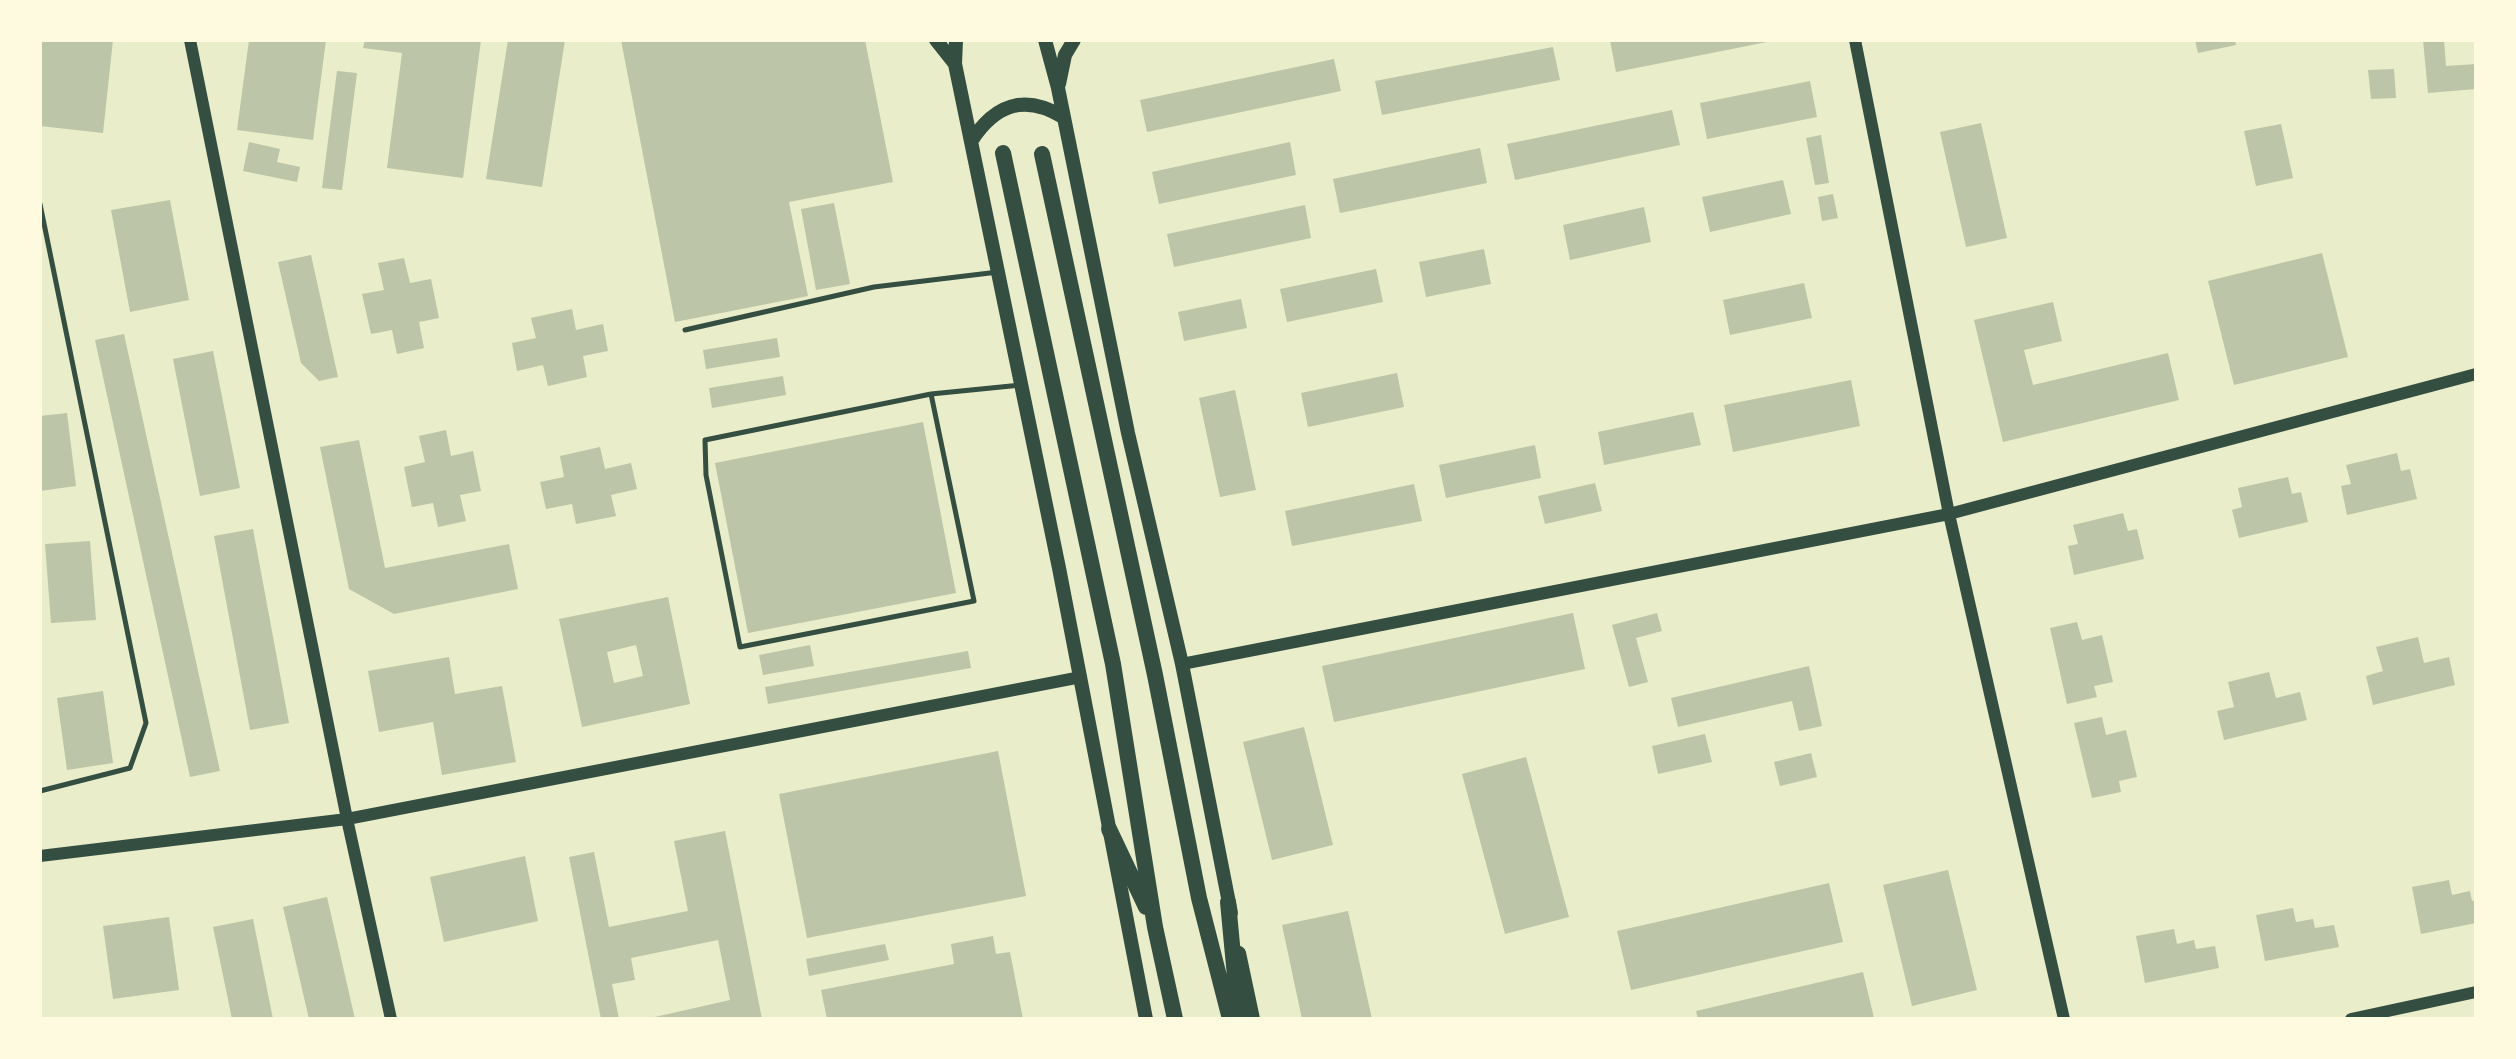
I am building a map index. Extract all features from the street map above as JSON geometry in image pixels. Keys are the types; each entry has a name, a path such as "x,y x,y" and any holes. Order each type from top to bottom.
{"highway":[{"path":"1003,153 1113,664 1155,927 1175,1019"},
{"path":"1042,154 1155,675 1199,898 1230,1019"},
{"path":"1109,829 1155,927"},
{"path":"1228,902 1239,1019"}],"main road":[{"path":"936,40 955,64"},
{"path":"956,40 955,64 1081,677 1146,1019"},
{"path":"1045,40 1087,221 1128,433 1182,664 1253,1019"},
{"path":"1058,88 1065,55 1074,40"},
{"path":"972,140 991,115 1009,106 1044,106 1063,117"}],"street":[{"path":"190,40 347,819 391,1019"},
{"path":"1855,40 1949,514 2064,1019"},
{"path":"1182,664 1949,514 2476,374"},
{"path":"40,856 347,819 1081,677"},
{"path":"2351,1019 2476,992"}],"lane":[{"path":"40,204 146,723 130,768 40,791"},
{"path":"685,330 874,287 999,272"},
{"path":"931,394 974,601 740,647 706,475 705,440 931,394 1022,385"}],"building":[{"path":"40,40 113,40 103,133 40,126"},
{"path":"249,40 326,40 313,140 237,130"},
{"path":"365,40 481,40 463,178 387,168 402,53 363,48"},
{"path":"508,40 565,40 542,187 486,179"},
{"path":"621,40 865,40 893,182 789,202 808,296 675,322"},
{"path":"1610,40 1772,40 1772,41 1616,72"},
{"path":"2195,40 2235,40 2236,45 2198,53"},
{"path":"2423,40 2444,40 2446,66 2476,64 2476,89 2428,93"},
{"path":"1553,47 1560,80 1382,115 1375,81"},
{"path":"1334,59 1341,91 1147,132 1140,100"},
{"path":"2394,69 2396,98 2371,99 2368,70"},
{"path":"337,71 357,73 342,190 322,188"},
{"path":"1810,81 1817,117 1707,139 1700,103"},
{"path":"1672,110 1680,145 1515,180 1507,144"},
{"path":"1981,123 2007,238 1966,247 1940,132"},
{"path":"2281,124 2293,178 2256,186 2244,131"},
{"path":"1821,135 1829,183 1815,185 1806,138"},
{"path":"249,142 280,149 277,162 300,167 297,182 243,171"},
{"path":"1290,142 1296,175 1159,204 1152,172"},
{"path":"1480,148 1487,183 1340,213 1333,179"},
{"path":"1783,180 1791,214 1710,232 1702,197"},
{"path":"1833,194 1838,218 1822,221 1818,197"},
{"path":"170,200 189,300 130,312 111,210"},
{"path":"834,203 850,284 816,290 801,209"},
{"path":"1305,205 1311,238 1174,267 1167,234"},
{"path":"1644,207 1651,242 1570,260 1563,225"},
{"path":"1484,249 1491,284 1426,297 1419,262"},
{"path":"2322,253 2348,357 2234,385 2208,281"},
{"path":"311,255 338,377 319,381 301,363 278,262"},
{"path":"404,258 410,283 431,279 439,318 419,322 424,348 397,354 392,330 371,334 362,294 384,290 378,263"},
{"path":"1376,269 1383,302 1287,322 1280,289"},
{"path":"1804,283 1812,318 1730,335 1723,300"},
{"path":"1241,299 1247,328 1184,341 1178,312"},
{"path":"2053,302 2062,341 2024,350 2033,385 2168,353 2179,400 2003,442 1974,320"},
{"path":"572,309 576,330 603,324 608,351 583,356 587,377 548,386 543,365 517,371 512,343 536,338 531,318"},
{"path":"124,334 220,771 190,777 95,340"},
{"path":"777,338 780,357 706,369 703,350"},
{"path":"213,351 240,488 200,496 173,359"},
{"path":"1397,373 1404,407 1308,427 1301,393"},
{"path":"783,376 786,395 712,408 709,388"},
{"path":"1851,380 1860,426 1733,452 1724,405"},
{"path":"1235,390 1256,490 1220,497 1199,398"},
{"path":"1693,412 1701,445 1604,465 1598,432"},
{"path":"67,413 76,486 40,491 40,416"},
{"path":"923,422 956,593 748,633 715,463"},
{"path":"446,430 451,456 473,451 481,491 460,495 466,521 438,527 433,503 412,507 404,467 425,462 419,436"},
{"path":"359,440 385,568 509,544 518,589 394,614 349,589 320,447"},
{"path":"1535,445 1541,478 1446,498 1439,465"},
{"path":"600,447 605,469 631,463 637,489 611,495 616,516 576,524 572,504 546,509 540,482 564,477 560,456"},
{"path":"2397,453 2401,471 2410,469 2417,499 2347,515 2341,486 2351,484 2346,465"},
{"path":"2288,477 2292,494 2301,492 2308,522 2239,538 2232,510 2242,507 2238,488"},
{"path":"1595,483 1602,511 1545,524 1538,496"},
{"path":"1414,484 1422,521 1292,546 1285,511"},
{"path":"2123,513 2128,531 2137,529 2144,559 2074,575 2068,546 2078,544 2073,525"},
{"path":"253,529 289,723 250,730 214,536"},
{"path":"90,541 96,620 51,623 45,544"},
{"path":"668,597 690,704 582,727 559,619","holes":["636,645 643,676 614,683 607,652"]},
{"path":"1573,613 1585,669 1334,722 1322,666"},
{"path":"1657,613 1662,631 1636,638 1648,682 1629,687 1612,625"},
{"path":"2077,622 2082,640 2102,635 2113,682 2094,686 2097,697 2067,704 2050,628"},
{"path":"2418,637 2424,663 2449,657 2455,685 2373,705 2366,676 2383,671 2376,647"},
{"path":"810,645 814,666 763,675 759,655"},
{"path":"968,651 971,668 768,704 765,687"},
{"path":"449,657 455,694 502,686 516,762 442,775 433,722 379,732 368,671"},
{"path":"1809,666 1822,726 1799,731 1792,701 1678,727 1671,698"},
{"path":"2269,672 2276,698 2300,692 2307,720 2224,740 2217,711 2234,707 2228,682"},
{"path":"103,691 113,763 67,770 57,698"},
{"path":"2102,717 2106,735 2126,730 2137,777 2119,781 2121,792 2092,798 2074,723"},
{"path":"1304,727 1333,845 1272,860 1243,742"},
{"path":"1705,734 1712,762 1658,774 1652,746"},
{"path":"998,751 1026,896 807,938 779,794"},
{"path":"1811,753 1817,777 1780,786 1774,762"},
{"path":"1526,757 1569,917 1505,934 1462,774"},
{"path":"725,831 762,1019 646,1019 730,1000 718,940 631,958 635,980 612,984 619,1019 601,1019 569,857 594,852 609,927 688,911 674,841"},
{"path":"525,856 538,921 444,942 430,877"},
{"path":"1948,870 1977,990 1912,1006 1883,885"},
{"path":"2449,880 2452,895 2470,891 2472,901 2476,900 2476,923 2421,934 2412,887"},
{"path":"1829,883 1843,942 1631,990 1617,931"},
{"path":"327,897 355,1019 309,1019 283,907"},
{"path":"2293,908 2296,922 2313,919 2315,928 2334,925 2339,947 2265,961 2256,915"},
{"path":"1348,911 1372,1019 1302,1019 1282,925"},
{"path":"169,917 179,990 113,999 103,926"},
{"path":"253,919 273,1019 232,1019 213,927"},
{"path":"2174,929 2177,944 2194,940 2196,949 2215,946 2219,968 2145,983 2136,936"},
{"path":"993,936 996,954 1010,952 1023,1019 827,1019 821,990 954,964 951,944"},
{"path":"885,944 889,960 809,976 806,959"},
{"path":"1863,972 1874,1018 1698,1019 1696,1011"}]}
